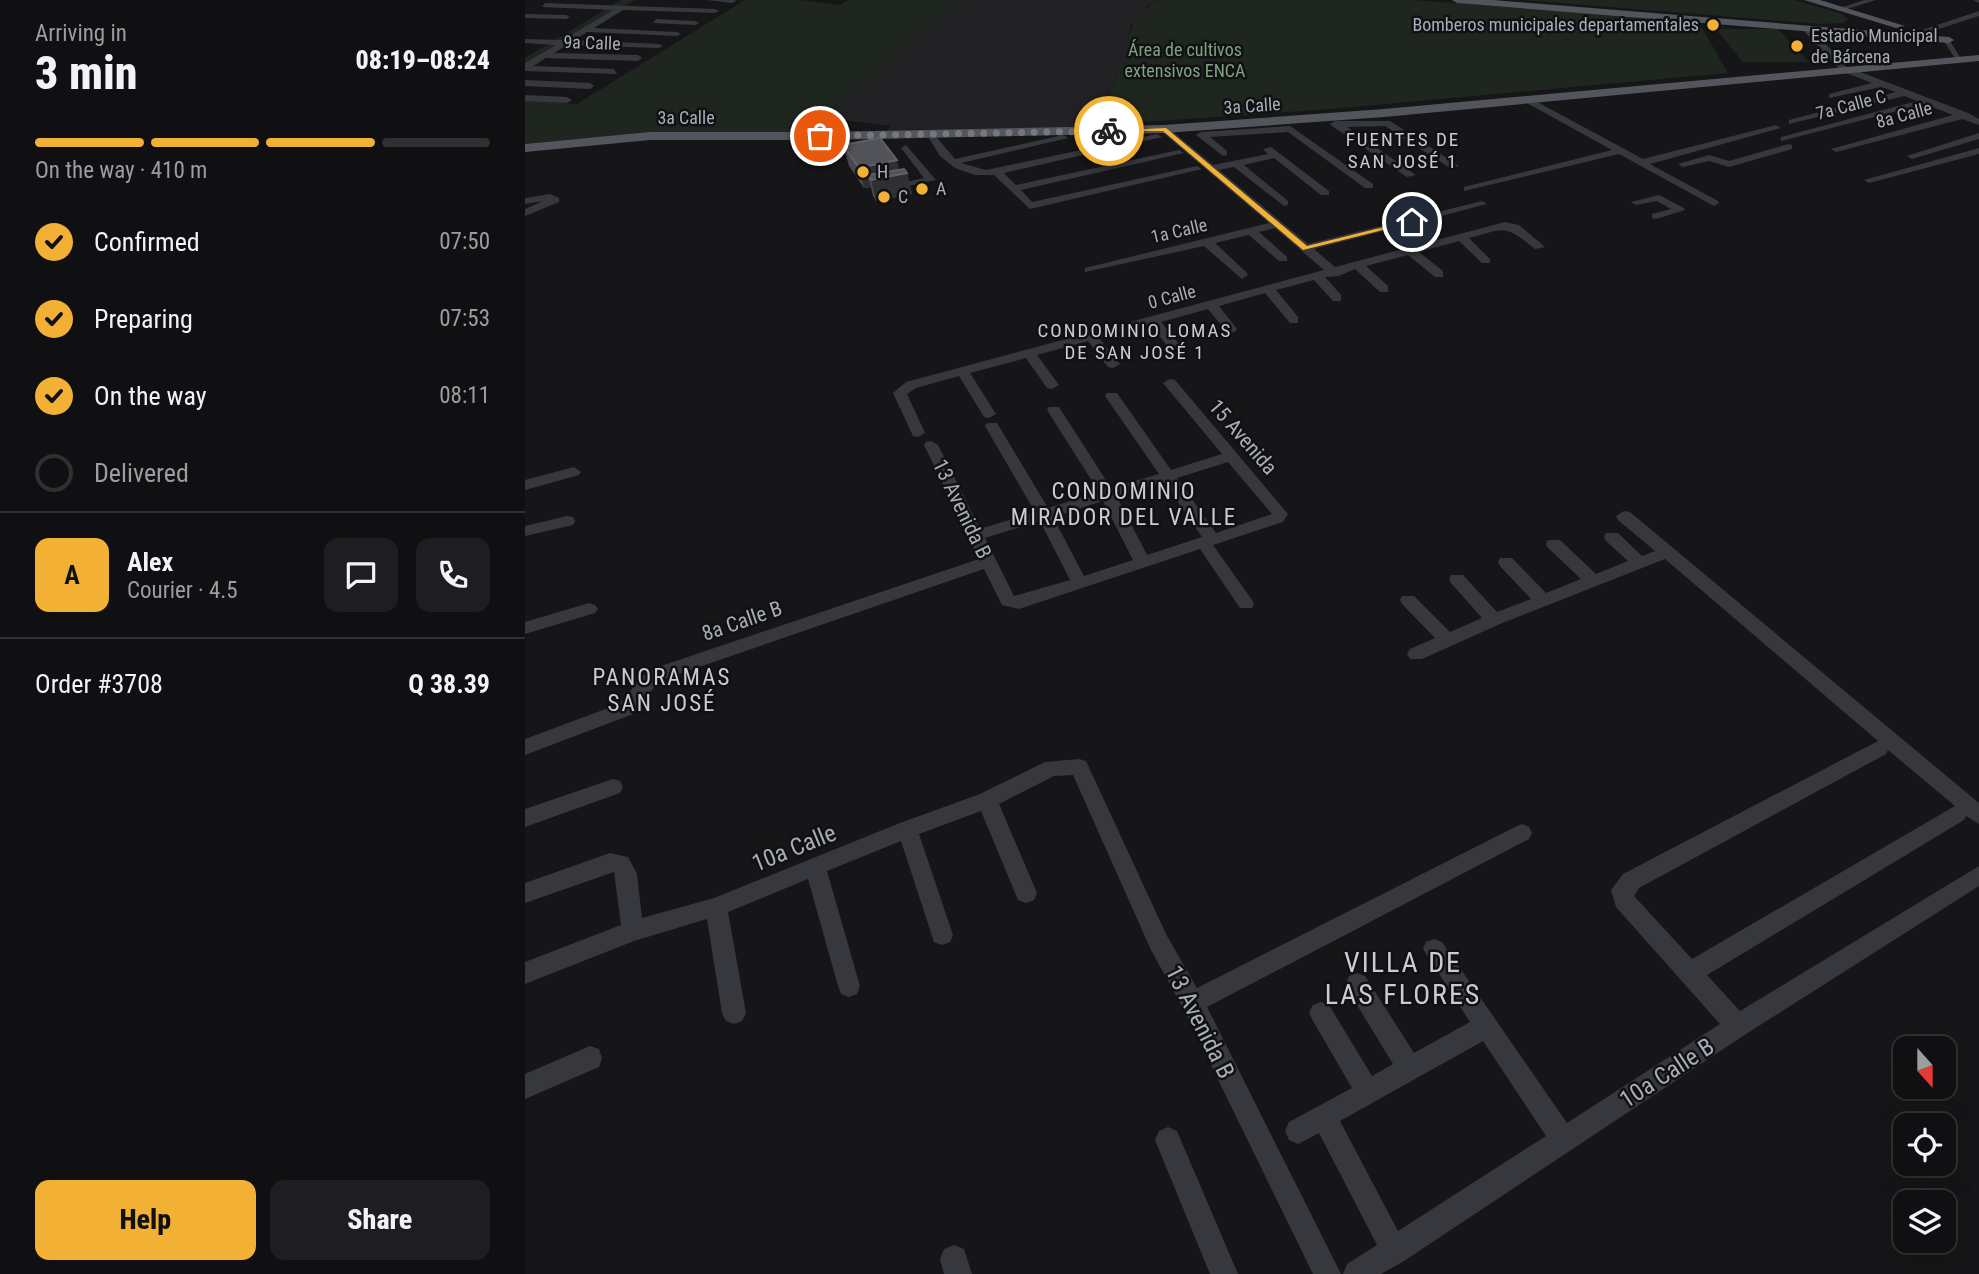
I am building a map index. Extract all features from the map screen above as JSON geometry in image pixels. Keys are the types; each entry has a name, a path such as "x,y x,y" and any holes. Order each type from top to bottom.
{"main road":[{"path":"1457,0 1951,41"},
{"path":"1809,0 1951,41"},
{"path":"1855,32 1867,23 1870,17"},
{"name":"3a Calle","path":"525,148 650,136 895,135 939,139 1161,133 1332,121 1844,69 1979,58"}],"street":[{"path":"545,5 609,7 635,0"},
{"path":"711,0 732,1"},
{"path":"1841,9 1872,0"},
{"path":"525,68 604,19 622,4 715,11"},
{"path":"527,55 609,7"},
{"path":"1920,32 1979,13"},
{"path":"525,16 577,18"},
{"path":"604,19 617,20"},
{"path":"643,21 695,23"},
{"path":"1806,28 1844,69 1979,122"},
{"path":"585,30 677,34"},
{"name":"9a Calle","path":"525,41 659,46"},
{"path":"1951,41 1959,58"},
{"path":"545,55 638,58"},
{"path":"525,68 614,72"},
{"path":"1822,89 1865,78"},
{"path":"525,83 590,86"},
{"path":"1832,96 1880,84"},
{"path":"1791,122 1904,93"},
{"path":"525,98 567,100"},
{"path":"1528,100 1714,203"},
{"name":"7a Calle C","path":"1656,170 1709,158 1729,164 1786,143 1926,102"},
{"name":"8a Calle","path":"1836,149 1979,111"},
{"path":"1332,121 1387,123 1454,166"},
{"path":"1332,121 1411,174"},
{"path":"1240,128 1325,194"},
{"path":"1223,153 1201,136 1240,128 1290,130 1369,186"},
{"path":"1641,163 1776,128"},
{"path":"939,139 954,162 967,172 997,172 1161,133 1211,169 1335,273"},
{"path":"874,192 931,180 895,135"},
{"path":"1872,167 1979,136"},
{"path":"954,162 1063,138"},
{"path":"1605,143 1469,183 1621,151"},
{"path":"1211,169 1237,164 1268,150"},
{"path":"1869,180 1979,151"},
{"path":"1012,189 1179,153"},
{"path":"1237,164 1284,203"},
{"path":"997,172 1027,205 1034,206 1198,169"},
{"path":"1669,202 1680,210 1646,209 1659,198 1669,202 1699,194"},
{"path":"525,201 549,197 555,200 525,213"},
{"path":"1306,248 1482,204"},
{"name":"1a Calle","path":"1089,270 1276,225"},
{"name":"0 Calle","path":"899,393 911,384 1511,225 1539,247"},
{"path":"1251,231 1283,259"},
{"path":"1462,237 1486,261"},
{"path":"1207,242 1242,275"},
{"path":"1411,251 1439,274"},
{"path":"1358,265 1384,289"},
{"path":"1318,277 1337,298"},
{"path":"1268,289 1294,320"},
{"path":"1212,305 1231,329"},
{"path":"1153,320 1173,344"},
{"path":"1091,337 1113,364"},
{"path":"1030,354 1052,385"},
{"path":"962,372 1079,582 1207,541"},
{"name":"15 Avenida","path":"1170,383 1280,514 1277,518 1207,541"},
{"name":"13 Avenida B","path":"899,393 1009,601 1019,603 1079,582"},
{"path":"1112,396 1166,472 1246,604"},
{"path":"1054,410 1105,491 1142,562"},
{"path":"973,532 1229,453"},
{"path":"525,485 574,472"},
{"path":"1623,516 1979,815"},
{"path":"525,531 567,521"},
{"path":"1612,537 1640,563"},
{"path":"1554,544 1593,581"},
{"path":"1416,654 1665,553"},
{"name":"8a Calle B","path":"525,747 626,709 650,680 660,673 988,562"},
{"path":"1506,562 1543,601"},
{"path":"1457,579 1495,620"},
{"path":"1408,600 1448,641"},
{"path":"525,628 589,609"},
{"path":"1738,1026 1625,900 1622,890 1631,881 1879,749"},
{"name":"10a Calle","path":"525,973 633,931 716,907 907,829 987,800 1052,768 1079,768"},
{"name":"13 Avenida B","path":"1079,768 1159,943 1192,1002 1327,1274"},
{"path":"525,818 613,787"},
{"path":"987,800 1026,893"},
{"path":"1690,973 1957,814"},
{"path":"907,829 942,935"},
{"path":"1192,1002 1522,833"},
{"path":"525,893 610,862 621,864 626,874 633,931"},
{"path":"816,868 849,986"},
{"name":"10a Calle B","path":"1357,1274 1738,1026 1979,875"},
{"path":"716,907 734,1013"},
{"path":"1434,949 1564,1140"},
{"path":"1357,984 1410,1069"},
{"path":"1321,1013 1368,1092"},
{"path":"1298,1131 1486,1026"},
{"path":"525,1087 590,1058"},
{"path":"1324,1117 1394,1251"},
{"path":"1168,1140 1224,1274"}],"shaded area":[{"path":"964,0 1159,0 1148,6 1131,26 1121,68 1098,111 1079,117 1071,127 887,130 891,126 843,120 819,133 801,133"}],"green space":[{"path":"621,0 635,0 525,67 525,58"},
{"path":"745,0 800,0 840,5 848,0 964,0 801,133 655,132 525,144 525,100 577,104"},
{"name":"Área de cultivos extensivos ENCA","path":"1159,0 1413,0 1698,21 1728,73 1332,109 1071,127 1079,117 1098,111 1117,76 1134,23 1148,7"},
{"path":"1524,0 1795,0 1842,14 1848,20 1843,23 1821,24"},
{"path":"1716,29 1778,29 1809,62 1743,62"}],"building":[{"path":"880,138 897,160 859,168 843,145"},
{"path":"904,169 907,173 871,180 868,175"}],"way so far":[{"path":"820,136 1109,131"}],"place":[{"name":"Bomberos municipales departamentales","path":"1713,25"},
{"name":"Estadio Municipal de Bárcena","path":"1797,46"},
{"name":"H","path":"863,172"},
{"name":"A","path":"922,189"},
{"name":"C","path":"884,197"}],"district":[{"name":"FUENTES DE SAN JOSÉ 1","path":"1403,150"},
{"name":"CONDOMINIO LOMAS DE SAN JOSÉ 1","path":"1135,341"},
{"name":"CONDOMINIO MIRADOR DEL VALLE","path":"1124,504"},
{"name":"PANORAMAS SAN JOSÉ","path":"662,690"},
{"name":"VILLA DE LAS FLORES","path":"1403,978"}],"route":[{"path":"1109,131 1164,129 1306,248 1412,222"}]}
